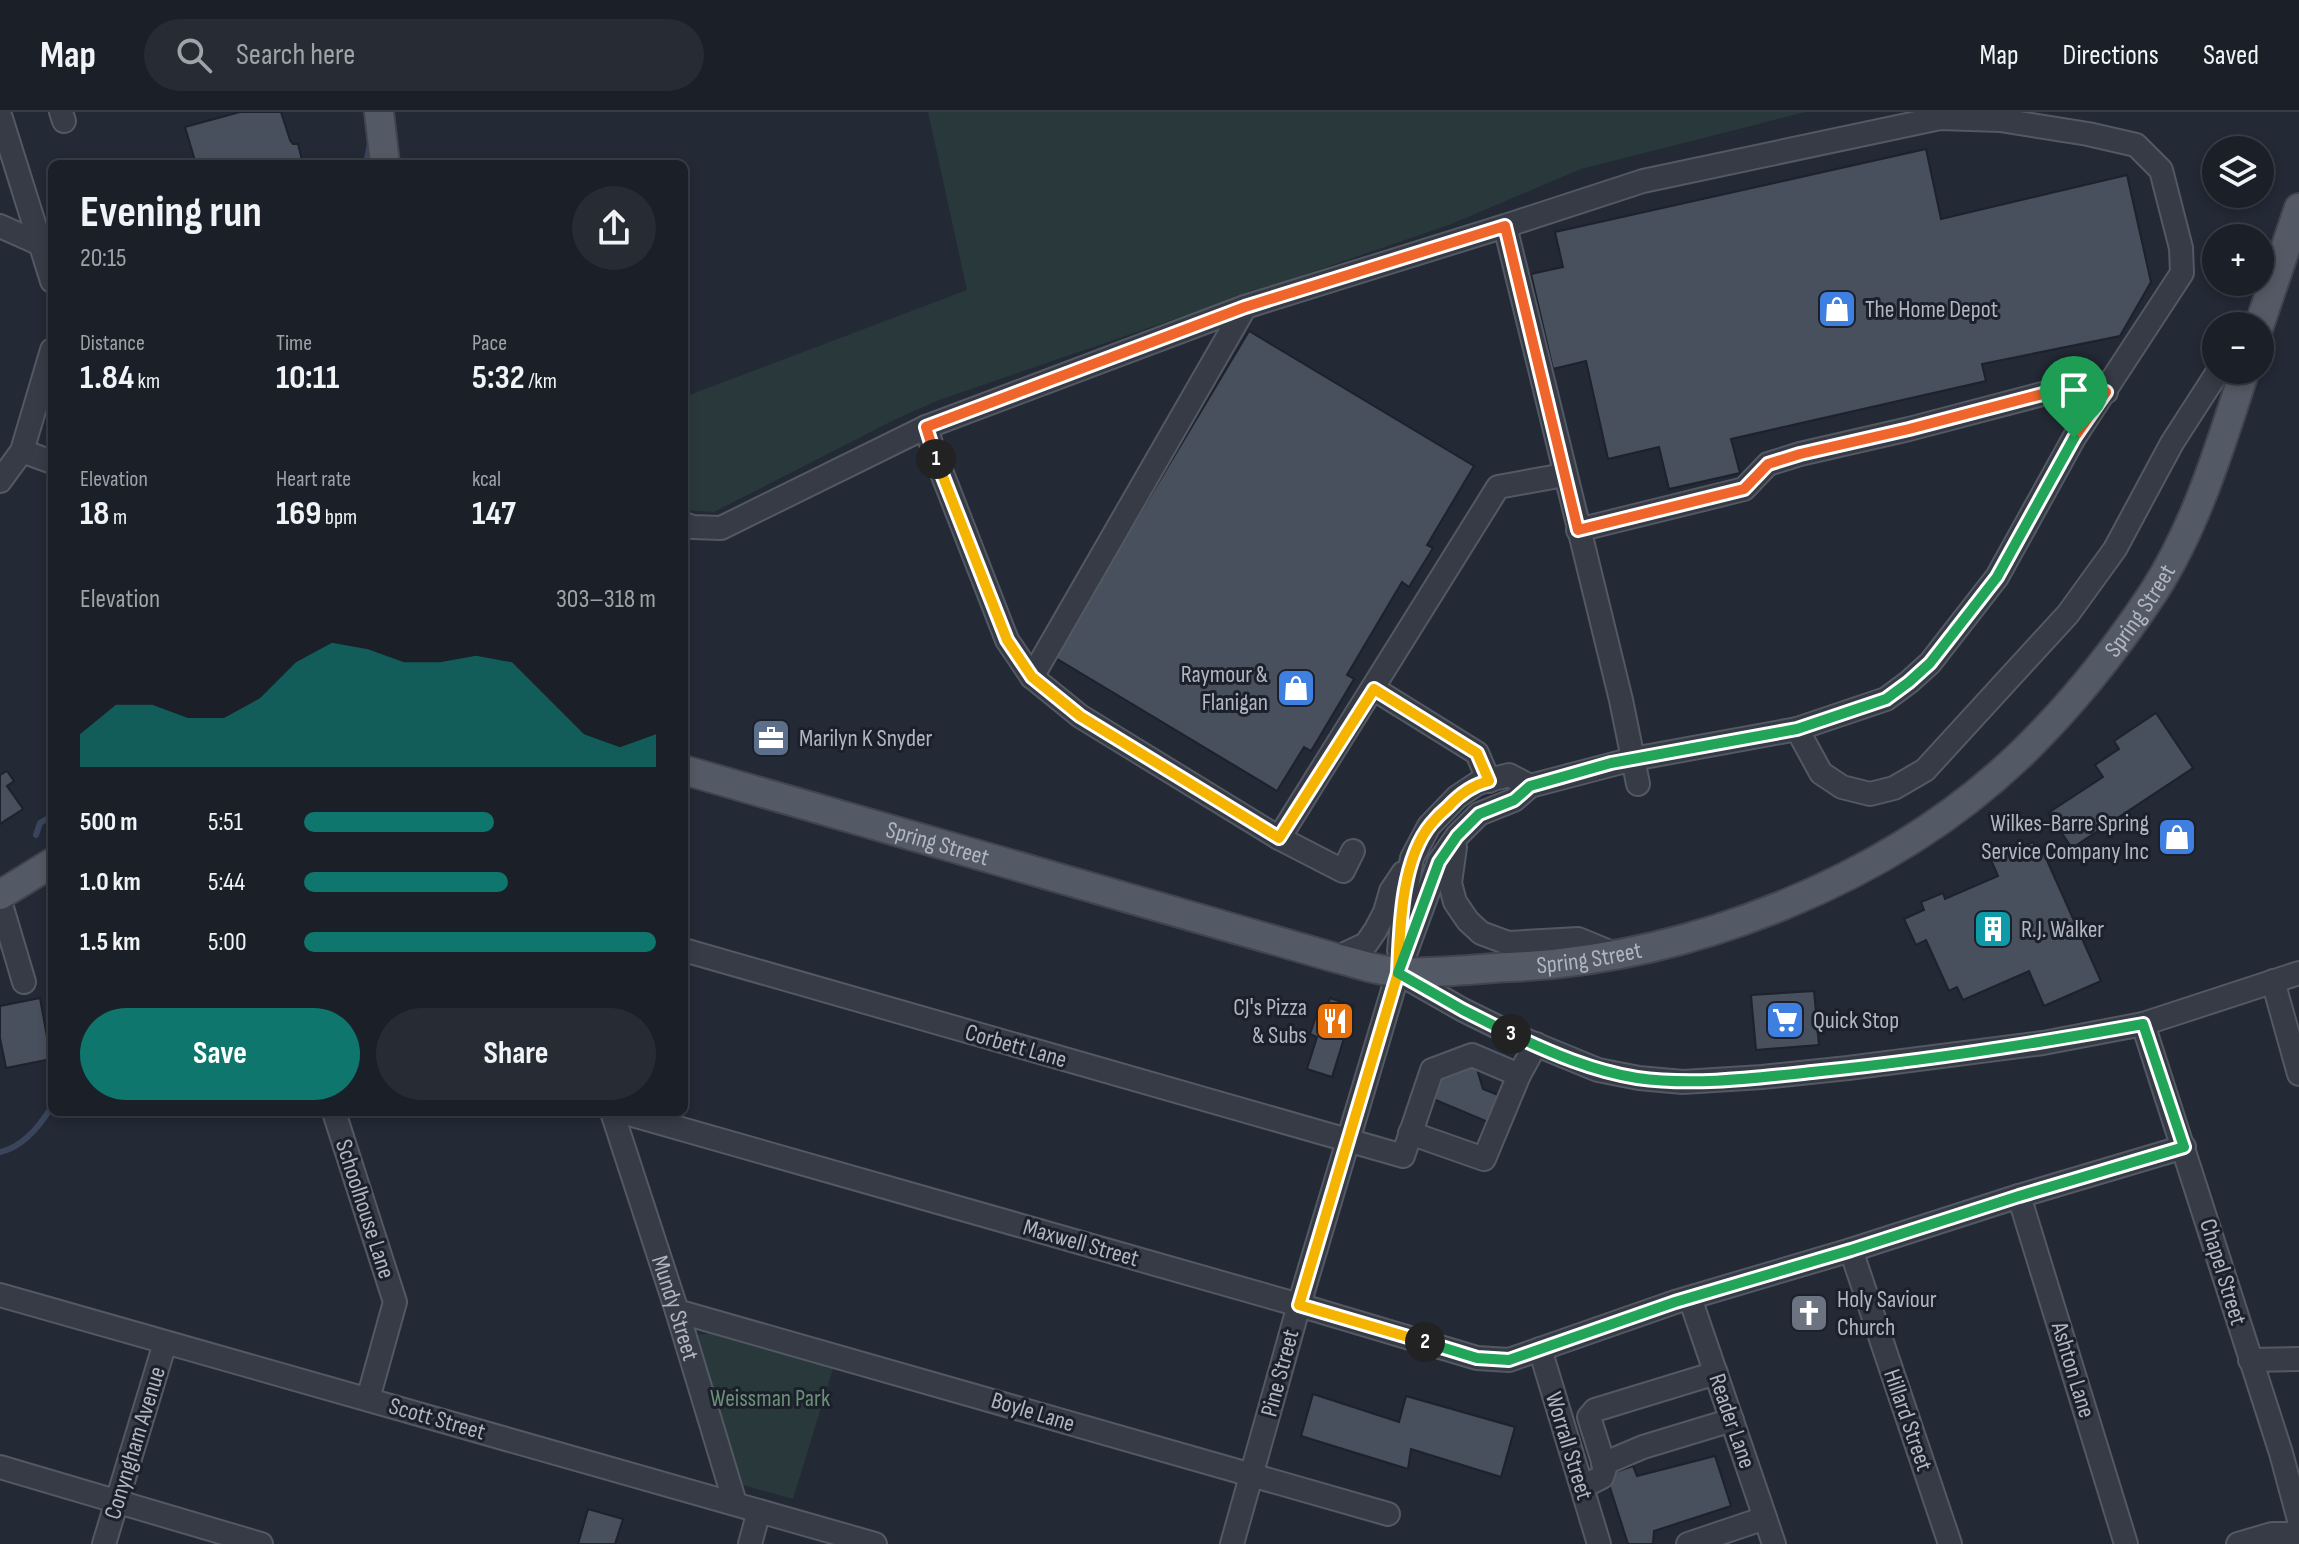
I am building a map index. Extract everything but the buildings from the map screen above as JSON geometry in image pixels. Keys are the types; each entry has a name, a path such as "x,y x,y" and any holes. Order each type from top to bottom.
{"main road":[{"path":"379,112 385,160"},
{"path":"2274,280 2299,208"},
{"name":"Spring Street","path":"688,771 1336,958 1398,973 1548,966 1618,956 1681,941 1808,895 1890,852 1956,809 2018,758 2074,700 2155,590 2189,527 2218,455 2241,384"},
{"path":"0,898 42,869"}],"street":[{"path":"0,113 48,269"},
{"path":"688,525 721,528 926,427 1245,307 1643,181 1940,118 2000,120 2136,145 2161,170 2181,248 2182,273 2074,438 1997,577 1930,663 1886,699 1797,729 1633,759 1530,786 1514,800 1479,814 1457,836 1439,862 1398,973"},
{"path":"0,226 40,244"},
{"path":"1505,226 1621,700 1638,784"},
{"path":"1032,677 1245,307"},
{"path":"0,481 22,451 48,363"},
{"path":"1797,729 1821,773 1842,787 1870,794 1894,788 1925,770 2076,604 2115,549 2172,443 2210,384"},
{"path":"1578,530 1744,489 1768,464 1800,454 2069,387 2106,392"},
{"path":"926,427 1007,640 1032,677 1080,716 1279,838 1343,871 1353,851"},
{"path":"22,451 48,461"},
{"path":"1279,838 1498,487 1564,475"},
{"path":"1374,689 1477,753 1489,781"},
{"path":"1336,958 1366,944 1380,922 1391,891 1429,826 1457,797 1478,783 1509,775 1530,786"},
{"path":"1457,836 1450,883 1455,902 1481,933 1508,943 1578,939 1618,956"},
{"path":"1398,973 1400,935 1412,858"},
{"path":"0,898 24,982"},
{"name":"Corbett Lane","path":"688,951 1403,1156 1410,1133"},
{"path":"1398,973 1463,1010 1598,1070 1683,1082 1848,1068 2043,1043 2143,1024 2299,973"},
{"name":"Pine Street","path":"1232,1544 1398,973"},
{"path":"2273,981 2299,1074"},
{"name":"Chapel Street","path":"2143,1024 2281,1453 2299,1520"},
{"path":"1519,1075 1472,1055 1432,1070 1410,1133 1484,1159 1519,1075 1536,1044"},
{"name":"Schoolhouse Lane","path":"335,1116 395,1302 368,1399"},
{"name":"Mundy Street","path":"613,1116 735,1503"},
{"name":"Maxwell Street","path":"636,1116 1477,1358 1509,1360 1690,1298 2184,1147"},
{"name":"Ashton Lane","path":"2019,1196 2126,1544"},
{"name":"Hillard Street","path":"1851,1250 1946,1543"},
{"name":"Scott Street","path":"0,1295 875,1544"},
{"name":"Reader Lane","path":"1690,1298 1774,1544"},
{"name":"Boyle Lane","path":"677,1311 1388,1514"},
{"name":"Conyngham Avenue","path":"104,1544 165,1343"},
{"name":"Worrall Street","path":"1540,1349 1599,1544"},
{"path":"2250,1360 2299,1359"},
{"path":"1582,1487 1602,1477 1605,1468 1589,1417 1595,1410 1716,1373"},
{"path":"1603,1464 1643,1447 1732,1420"},
{"path":"0,1467 261,1544"},
{"path":"750,1544 759,1511"},
{"path":"1688,1544 1765,1518"},
{"path":"2238,1544 2272,1534 2299,1534"}],"green space":[{"path":"928,112 1806,112 1581,169 1449,225 939,400 714,512 688,510 688,395 967,290"},
{"name":"Weissman Park","path":"730,1331 835,1362 793,1499 743,1485 696,1335"}],"waterway":[{"path":"367,160 370,143"},
{"path":"36,835 40,823 48,818"},
{"path":"0,1152 16,1146 30,1135 48,1112"}],"place":[{"name":"The Home Depot","path":"1837,309"},
{"name":"Raymour & Flanigan","path":"1296,688"},
{"name":"Marilyn K Snyder","path":"771,738"},
{"name":"Wilkes-Barre Spring Service Company Inc","path":"2177,837"},
{"name":"R.J. Walker","path":"1993,929"},
{"name":"Quick Stop","path":"1785,1020"},
{"name":"CJ's Pizza & Subs","path":"1335,1021"},
{"name":"Holy Saviour Church","path":"1809,1313"}],"route":[{"path":"2074,438 1997,577 1930,663 1909,682 1886,699 1797,729 1611,763 1530,786 1514,800 1479,814 1457,836 1439,862 1398,973 1520,1038 1598,1070 1683,1082 1848,1068 2043,1043 2143,1024 2184,1147 1675,1302 1509,1360 1477,1358 1299,1305 1398,973 1400,935 1412,858 1429,826 1457,797 1478,783 1489,781 1485,771 1477,753 1374,689 1279,838 1080,716 1032,677 1007,640 926,427 1245,307 1505,226 1578,530 1744,489 1768,464 1800,454 2069,387 2106,392 2074,438"}]}
